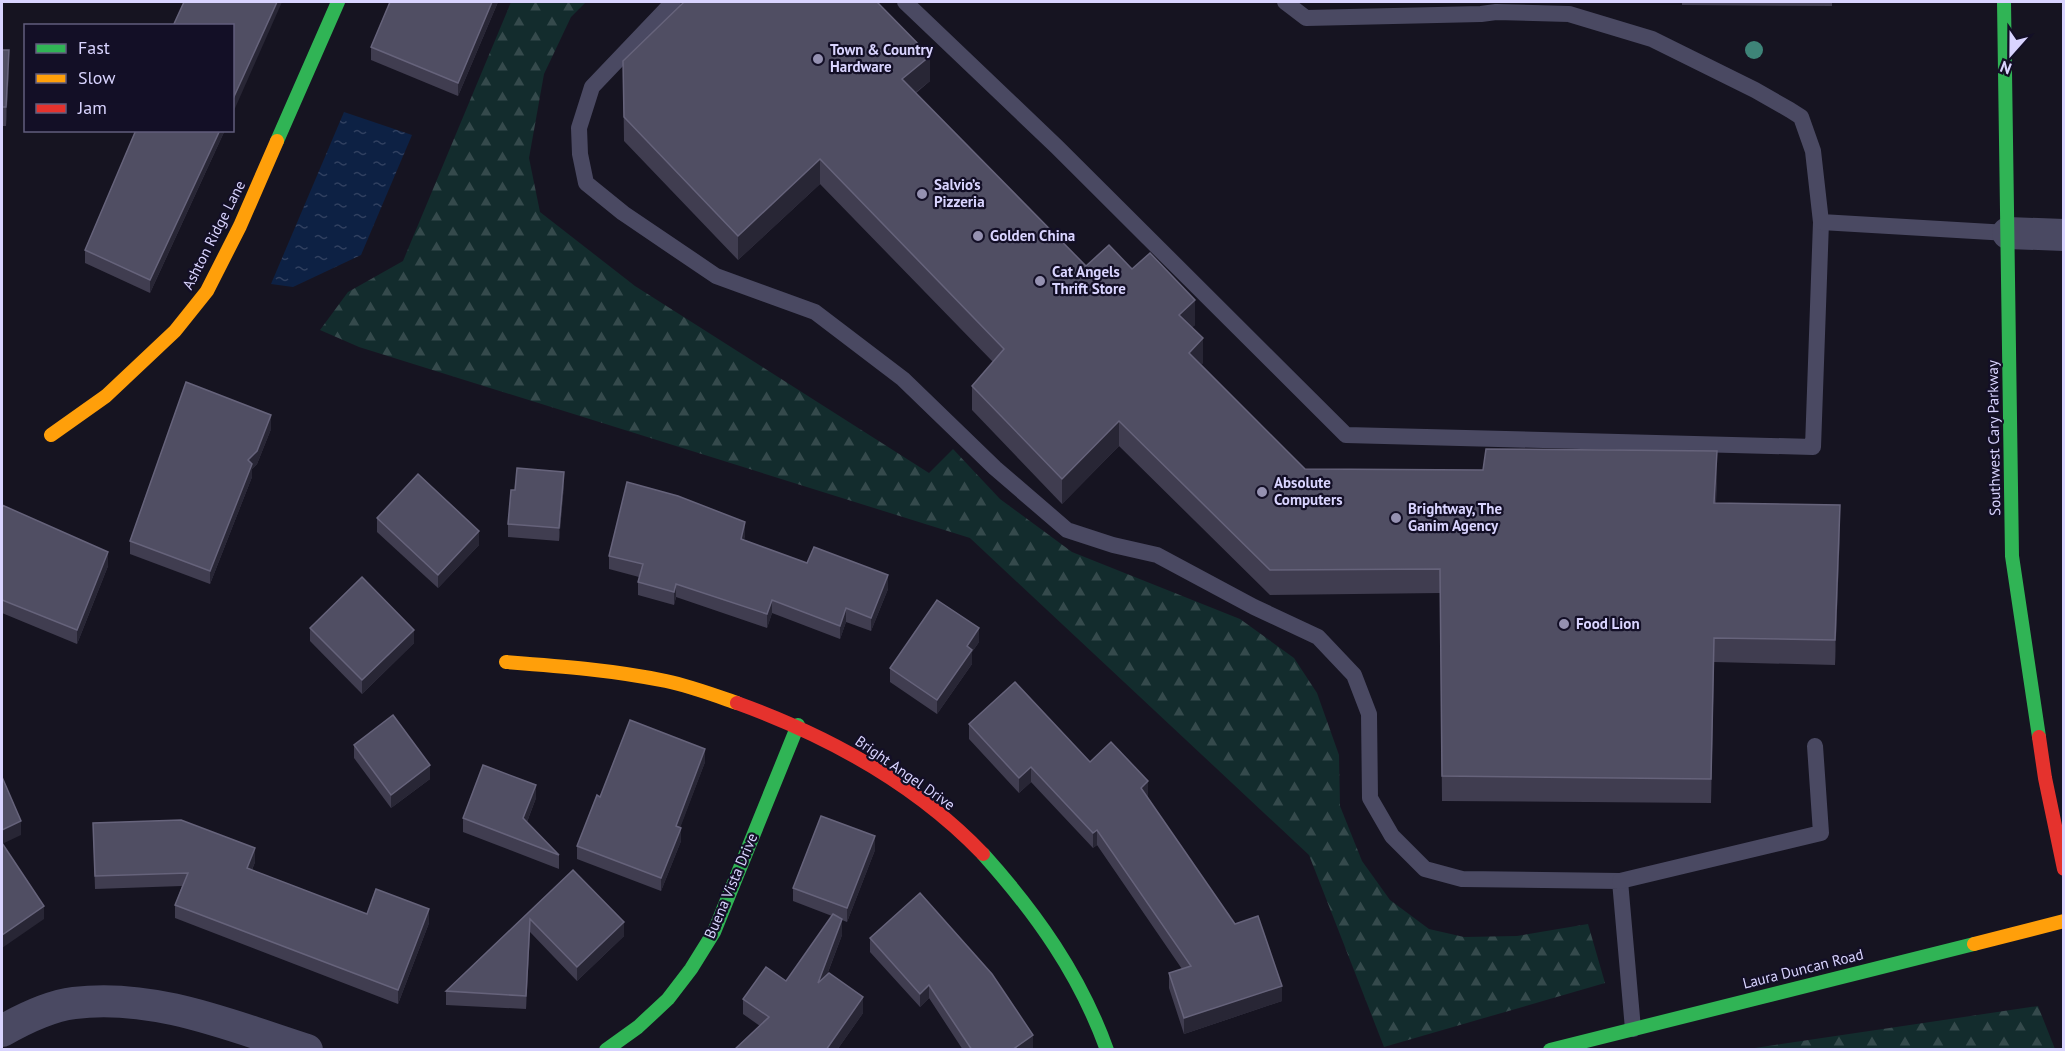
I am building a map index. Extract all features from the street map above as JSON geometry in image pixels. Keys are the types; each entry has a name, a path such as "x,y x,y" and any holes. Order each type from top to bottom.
{"street":[{"name":"Ashton Ridge Lane","path":"51,435 106,396 175,331 207,291 240,226 338,2"},
{"name":"Southwest Cary Parkway","path":"2004,2 2012,556 2045,778 2064,869"},
{"path":"2008,233 2064,235"},
{"name":"Bright Angel Drive","path":"506,662 584,668 662,680 729,699 798,725 861,759 916,796 958,830 998,871 1036,917 1068,963 1089,1001 1107,1050"},
{"name":"Buena Vista Drive","path":"606,1050 638,1027 668,999 691,969 714,932 798,725"},
{"name":"Laura Duncan Road","path":"1550,1050 2064,921"},
{"path":"2,1031 42,1013 72,1003 109,1001 146,1003 307,1050"}],"lane":[{"path":"673,2 592,87 579,128 580,154 586,183 623,213 716,276 815,312 903,379 995,468 1067,530 1113,545 1157,555 1254,607 1318,637 1354,675 1369,714 1370,798 1392,836 1425,869 1462,879 1620,881 1821,833 1815,746"},
{"path":"905,2 1065,155 1346,435 1813,447 1821,222 1813,151 1801,117 1755,90 1652,39 1569,14 1496,12 1306,18 1285,2"},
{"path":"1821,222 2008,233"},
{"path":"1620,881 1634,1029"}],"green space":[{"path":"511,2 586,2 571,17 544,74 529,158 540,212 635,286 929,473 953,449 1000,499 1072,552 1240,619 1294,658 1317,693 1339,755 1340,806 1362,861 1390,900 1429,929 1464,937 1517,936 1588,924 1605,983 1384,1047 1309,855 970,538 359,347 320,330 348,292 403,261"},
{"path":"2038,1006 2055,1049 1748,1049"}],"water":[{"path":"344,112 412,135 361,255 293,287 271,284"}],"building":[{"path":"184,2 277,2 234,97 234,24 174,24"},
{"path":"390,2 492,2 458,83 371,47"},
{"path":"684,2 877,2 930,56 902,79 1086,266 1109,245 1132,269 1150,253 1195,300 1179,315 1203,338 1189,353 1305,469 1483,470 1486,449 1717,451 1714,503 1840,505 1835,640 1714,638 1711,779 1442,776 1440,569 1270,570 1119,421 1062,479 972,386 1004,349 820,159 738,236 624,117 623,61"},
{"path":"2,50 9,50 6,107 2,107"},
{"path":"135,132 219,132 150,280 85,250"},
{"path":"186,382 271,415 257,451 248,460 252,464 210,571 130,541"},
{"path":"517,468 564,472 559,528 508,524 511,490 515,490"},
{"path":"418,474 479,531 438,575 377,518"},
{"path":"627,482 678,496 745,522 741,539 807,563 814,547 888,575 871,618 846,608 840,626 772,600 767,614 676,584 674,592 638,582 643,564 609,556"},
{"path":"2,505 108,552 77,630 2,600"},
{"path":"362,577 414,630 362,680 310,628"},
{"path":"937,600 979,628 967,646 972,650 937,700 890,668"},
{"path":"1015,682 1090,762 1111,742 1148,781 1141,788 1235,924 1258,916 1282,986 1184,1018 1169,973 1191,966 1097,830 1093,833 1031,767 1019,778 969,724"},
{"path":"393,715 430,765 391,795 354,745"},
{"path":"630,720 705,749 676,826 681,828 661,878 577,846 597,795 600,797"},
{"path":"483,765 536,785 523,818 559,855 463,818"},
{"path":"2,777 21,821 2,830"},
{"path":"821,816 875,836 847,908 793,888"},
{"path":"181,820 255,848 247,868 367,914 376,889 429,909 398,990 175,905 188,873 95,876 93,823"},
{"path":"2,843 44,906 2,935"},
{"path":"573,870 624,922 577,967 530,919 526,996 446,991"},
{"path":"920,893 992,974 1033,1035 1012,1050 972,1050 929,985 920,994 870,938"},
{"path":"833,914 842,919 818,983 829,973 863,997 826,1050 734,1050 769,1017 743,999 766,967 786,981"}],"traffic: fast":[{"path":"277,141 338,2"},
{"path":"2004,2 2012,556 2039,737"},
{"path":"606,1050 638,1027 668,999 691,969 714,932 798,725"},
{"path":"983,854 1021,899 1055,946 1084,996 1107,1050"},
{"path":"1550,1050 1974,944"}],"traffic: slow":[{"path":"51,435 106,396 175,331 207,291 240,226 277,141"},
{"path":"506,662 646,677 684,685 737,703"},
{"path":"1974,944 2064,921"}],"traffic: jam":[{"path":"737,703 804,731 869,764 929,805 983,854"},
{"path":"2039,737 2064,869"}],"place":[{"name":"Town & Country Hardware","path":"818,59"},
{"name":"Salvio’s Pizzeria","path":"922,194"},
{"name":"Golden China","path":"978,236"},
{"name":"Cat Angels Thrift Store","path":"1040,281"},
{"name":"Absolute Computers","path":"1262,492"},
{"name":"Brightway, The Ganim Agency","path":"1396,518"},
{"name":"Food Lion","path":"1564,624"}]}
